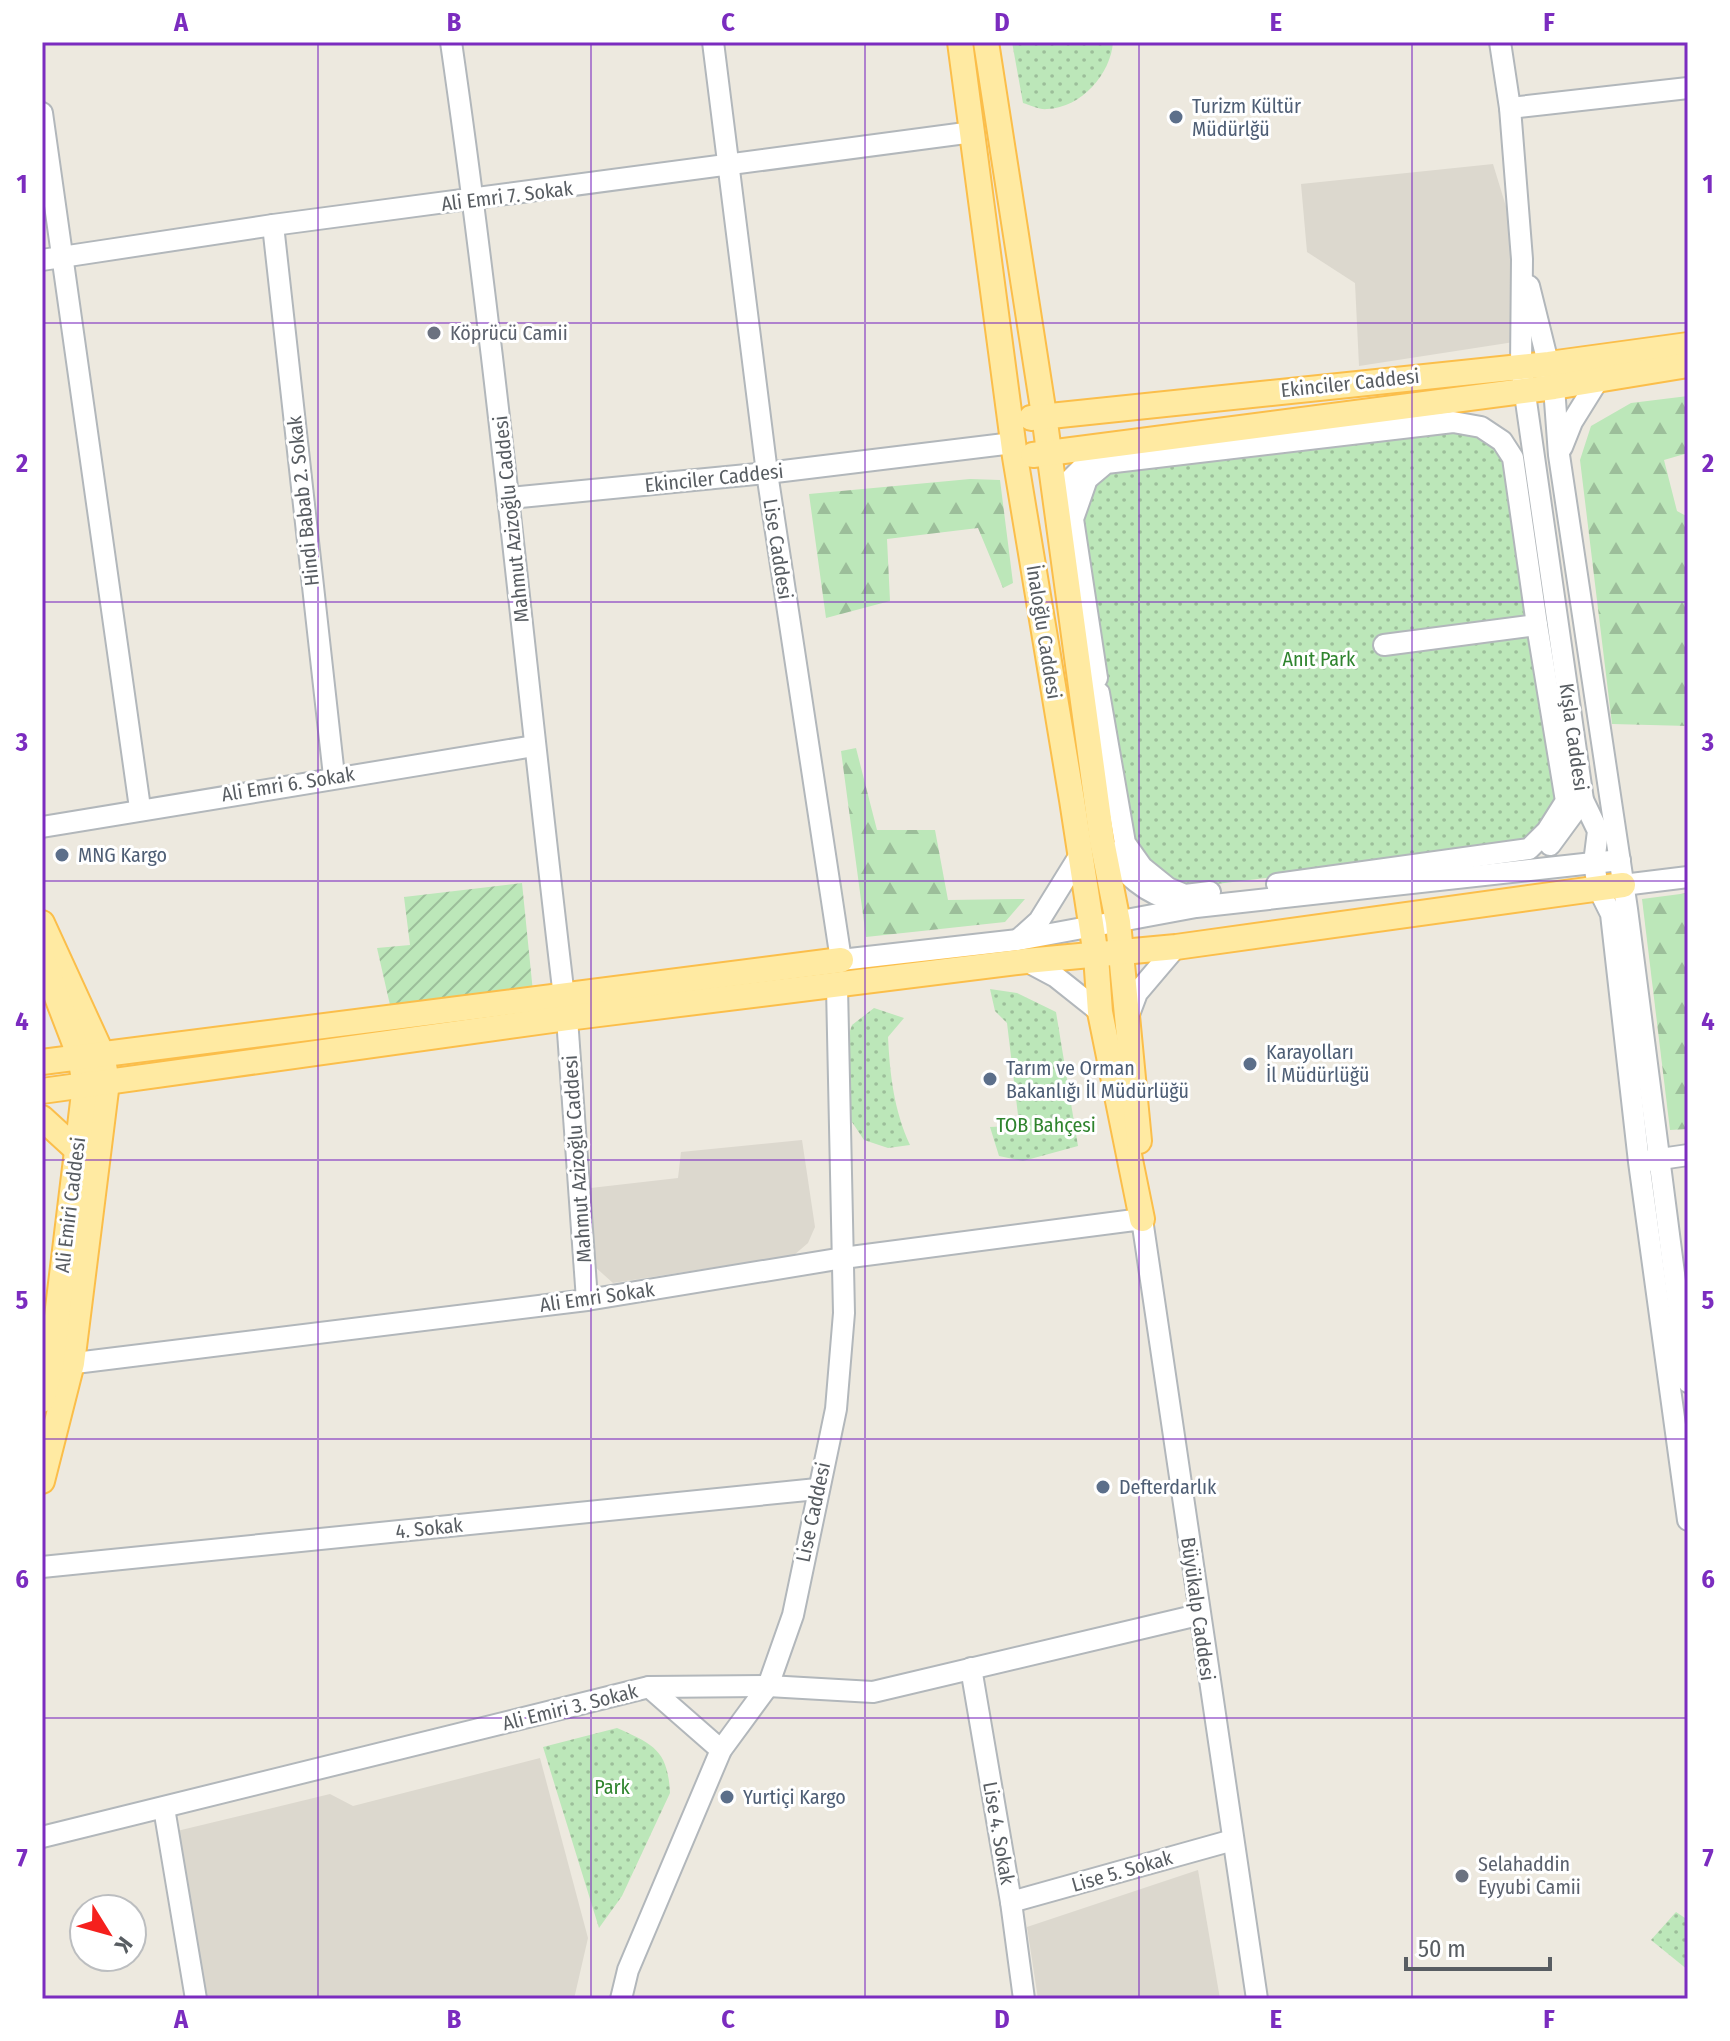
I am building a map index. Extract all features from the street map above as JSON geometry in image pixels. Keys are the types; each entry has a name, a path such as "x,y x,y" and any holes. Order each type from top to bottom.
{"main road":[{"name":"İnaloğlu Caddesi","path":"960,42 1013,441 1072,800 1088,926 1096,956 1100,1012 1142,1219"},
{"path":"986,42 1044,415 1102,841 1118,922 1138,1120 1142,1219"},
{"name":"Ekinciler Caddesi","path":"1551,376 1688,345"},
{"name":"Ekinciler Caddesi","path":"1013,441 1044,415 1522,377 1600,377 1688,365"},
{"name":"Ekinciler Caddesi","path":"1013,441 1049,453 1445,399 1522,377"},
{"path":"42,1062 566,1008 837,987 1022,951 1096,956 1176,947 1598,888 1622,872"},
{"path":"42,923 91,1056"},
{"path":"42,1091 566,1008 841,960"},
{"path":"43,961 91,1056"},
{"path":"42,1008 43,961"},
{"name":"Ali Emiri Caddesi","path":"42,1400 62,1365 77,1150 96,1084 91,1056"},
{"path":"42,1481 62,1365 92,1231 96,1084"},
{"path":"42,1118 77,1150"}],"street":[{"name":"Mahmut Azizoğlu Caddesi","path":"451,42 474,200 510,498 534,746 566,1008 587,1300"},
{"name":"Lise Caddesi","path":"713,42 767,473 841,960"},
{"name":"Kışla Caddesi","path":"1500,42 1510,108 1522,259 1522,377 1583,800 1598,831 1594,863 1598,888 1611,914 1639,1162 1679,1350 1688,1520"},
{"path":"1510,108 1688,88"},
{"path":"42,113 52,259 140,808"},
{"name":"Ali Emri 7. Sokak","path":"52,259 273,225 730,167 973,132"},
{"name":"Hindi Babab 2. Sokak","path":"273,225 334,776"},
{"path":"1522,259 1551,376 1559,455 1622,872 1660,1159 1679,1350 1688,1382"},
{"path":"1559,455 1572,422 1600,377"},
{"path":"1445,399 1480,412 1502,427 1533,456"},
{"path":"1453,422 1481,427 1502,441 1513,458 1537,625 1566,801 1547,831 1529,849 1185,895 1168,888 1142,867 1125,843 1073,519 1087,479 1106,463 1368,429 1453,422"},
{"name":"Ekinciler Caddesi","path":"510,498 767,473 1013,441"},
{"path":"1056,508 1065,485 1107,445"},
{"path":"1384,645 1537,625"},
{"name":"Ali Emri 6. Sokak","path":"42,827 334,776 534,746"},
{"path":"1523,871 1554,842 1583,800"},
{"path":"1102,841 1126,874 1145,891 1196,907"},
{"path":"1022,951 1078,858"},
{"path":"841,960 1022,951 1088,926 1196,907 1594,863 1622,872 1688,877"},
{"path":"1126,1021 1137,993 1176,947"},
{"path":"1022,951 1100,1012"},
{"name":"Lise Caddesi","path":"621,1999 628,1970 721,1750 768,1686 793,1615 836,1409 844,1313 837,987"},
{"path":"1639,1162 1688,1155"},
{"name":"Ali Emri Sokak","path":"62,1365 587,1300 843,1258 1142,1219"},
{"name":"Büyükalp Caddesi","path":"1142,1219 1257,1999"},
{"name":"4. Sokak","path":"42,1567 817,1489"},
{"name":"Ali Emiri 3. Sokak","path":"42,1837 649,1687 768,1686 873,1692 1198,1615"},
{"name":"Lise 4. Sokak","path":"971,1668 1011,1902 1024,1999"},
{"path":"649,1687 721,1750"},
{"path":"164,1808 196,1999"},
{"name":"Lise 5. Sokak","path":"1011,1902 1233,1840"}],"shaded area":[{"path":"1493,164 1522,259 1514,342 1359,366 1355,283 1307,252 1301,184"},
{"path":"802,1140 815,1227 808,1243 794,1255 613,1283 594,1266 582,1189 678,1178 681,1152"},
{"path":"540,1758 588,1938 574,1999 206,1999 177,1831 330,1794 353,1806"},
{"path":"1198,1870 1220,1999 1038,1999 1027,1927"}],"green space":[{"path":"1012,42 1113,42 1107,65 1083,96 1060,107 1044,109 1023,103"},
{"path":"1688,396 1688,453 1664,460 1677,511 1688,517 1688,726 1612,724 1580,460 1591,426 1631,403"},
{"name":"Anıt Park","path":"1476,431 1498,446 1509,466 1559,806 1522,847 1183,888 1153,870 1131,843 1080,519 1087,490 1116,470"},
{"path":"970,479 1000,480 1013,583 1003,588 978,528 887,539 890,601 826,618 809,494"},
{"path":"856,748 877,830 935,830 948,900 1025,899 1005,922 866,937 841,751"},
{"path":"522,883 533,992 390,1005 377,948 410,945 404,897"},
{"path":"1688,893 1688,1129 1670,1130 1642,899"},
{"name":"TOB Bahçesi","path":"990,989 1017,993 1056,1012 1078,1146 1023,1161 999,1156 990,1127 1011,1126 1018,1115 1007,1023 995,1011"},
{"path":"874,1008 904,1018 888,1037 894,1092 910,1145 888,1148 864,1140 846,1113 840,1060 852,1025"},
{"name":"Park","path":"617,1728 656,1750 666,1767 670,1793 622,1896 599,1928 543,1747"},
{"path":"1676,1912 1688,1920 1688,1970 1651,1940"}],"place":[{"name":"Turizm Kültür Müdürlğü","path":"1176,117"},
{"name":"Köprücü Camii","path":"434,333"},
{"name":"MNG Kargo","path":"62,855"},
{"name":"Karayolları İl Müdürlüğü","path":"1250,1064"},
{"name":"Tarım ve Orman Bakanlığı İl Müdürlüğü","path":"990,1079"},
{"name":"Defterdarlık","path":"1103,1487"},
{"name":"Yurtiçi Kargo","path":"727,1797"},
{"name":"Selahaddin Eyyubi Camii","path":"1462,1876"}]}
